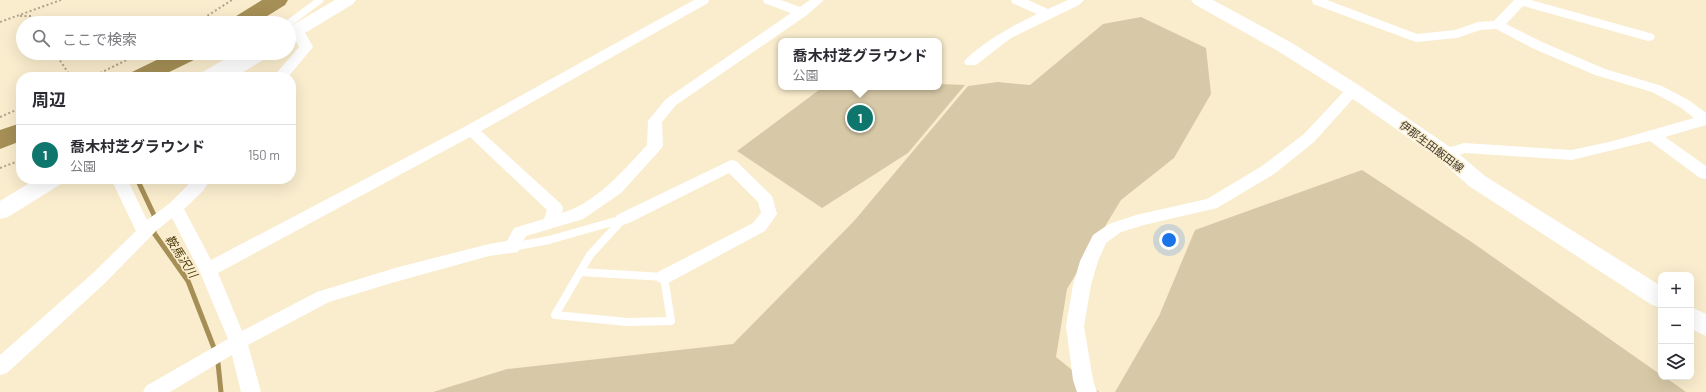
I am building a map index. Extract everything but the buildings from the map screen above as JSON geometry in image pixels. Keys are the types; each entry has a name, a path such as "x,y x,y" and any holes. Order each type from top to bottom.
{"main road":[{"path":"296,28 347,0"},
{"name":"伊那生田飯田線","path":"1200,0 1285,47 1354,90 1446,154 1477,181 1658,296"},
{"path":"230,72 249,60"},
{"path":"0,211 45,184"},
{"path":"1694,318 1706,326"}],"street":[{"path":"208,270 471,130 703,0"},
{"path":"769,0 802,12"},
{"path":"153,392 204,361 323,297 396,275 489,250 512,247 520,232 552,221 577,215 615,189 655,146 655,120 671,102 818,0"},
{"path":"1017,0 1047,13"},
{"path":"971,62 980,53 995,43 1047,13 1078,0"},
{"path":"1498,25 1521,0 1648,38"},
{"path":"1318,1 1416,38 1458,34 1478,26 1498,25 1537,45 1600,72 1657,89 1685,104 1706,120"},
{"path":"296,35 306,47 296,59"},
{"path":"284,72 295,60"},
{"path":"1087,392 1083,380 1075,326 1082,285 1089,261 1099,240 1115,228 1211,204 1268,170 1309,138 1354,90"},
{"path":"1446,154 1464,148 1572,155 1613,146 1706,120"},
{"path":"471,130 555,208 552,221"},
{"path":"1652,135 1706,174"},
{"path":"623,219 731,164 766,200 769,214 759,228 664,277"},
{"path":"121,184 145,232"},
{"path":"0,367 98,279 145,232 175,208 199,184"},
{"path":"175,208 208,270 251,392"}],"lane":[{"path":"296,26 320,0"},
{"path":"210,72 230,60"},
{"path":"512,247 548,240 623,219"},
{"path":"579,272 664,277 671,321 627,322 555,315 579,272 590,255 623,219"}],"path":[{"path":"18,16 61,0"},
{"path":"207,16 232,0"},
{"path":"18,16 31,16"},
{"path":"0,22 16,17"},
{"path":"60,60 68,72"},
{"path":"102,72 127,60"},
{"path":"0,117 16,110"},
{"path":"0,168 16,162"}],"shaded area":[{"path":"1141,17 1206,48 1211,94 1174,158 1121,200 1067,289 1056,357 1099,392 433,392 507,369 733,344 854,221 968,86 998,82 1030,85 1103,24"},
{"path":"942,84 965,85 908,153 822,208 737,151 819,90 942,90"},
{"path":"1362,170 1473,243 1658,373 1658,380 1669,380 1686,392 1115,392 1159,316 1195,230"}],"waterway":[{"path":"252,16 277,0"},
{"path":"150,72 175,60"},
{"path":"0,140 16,133"},
{"name":"鞍馬沢川","path":"139,184 154,215 154,220"},
{"name":"鞍馬沢川","path":"154,228 154,233 188,281 214,348 218,363 221,392"}],"place":[{"name":"喬木村芝グラウンド","path":"860,118"}]}
